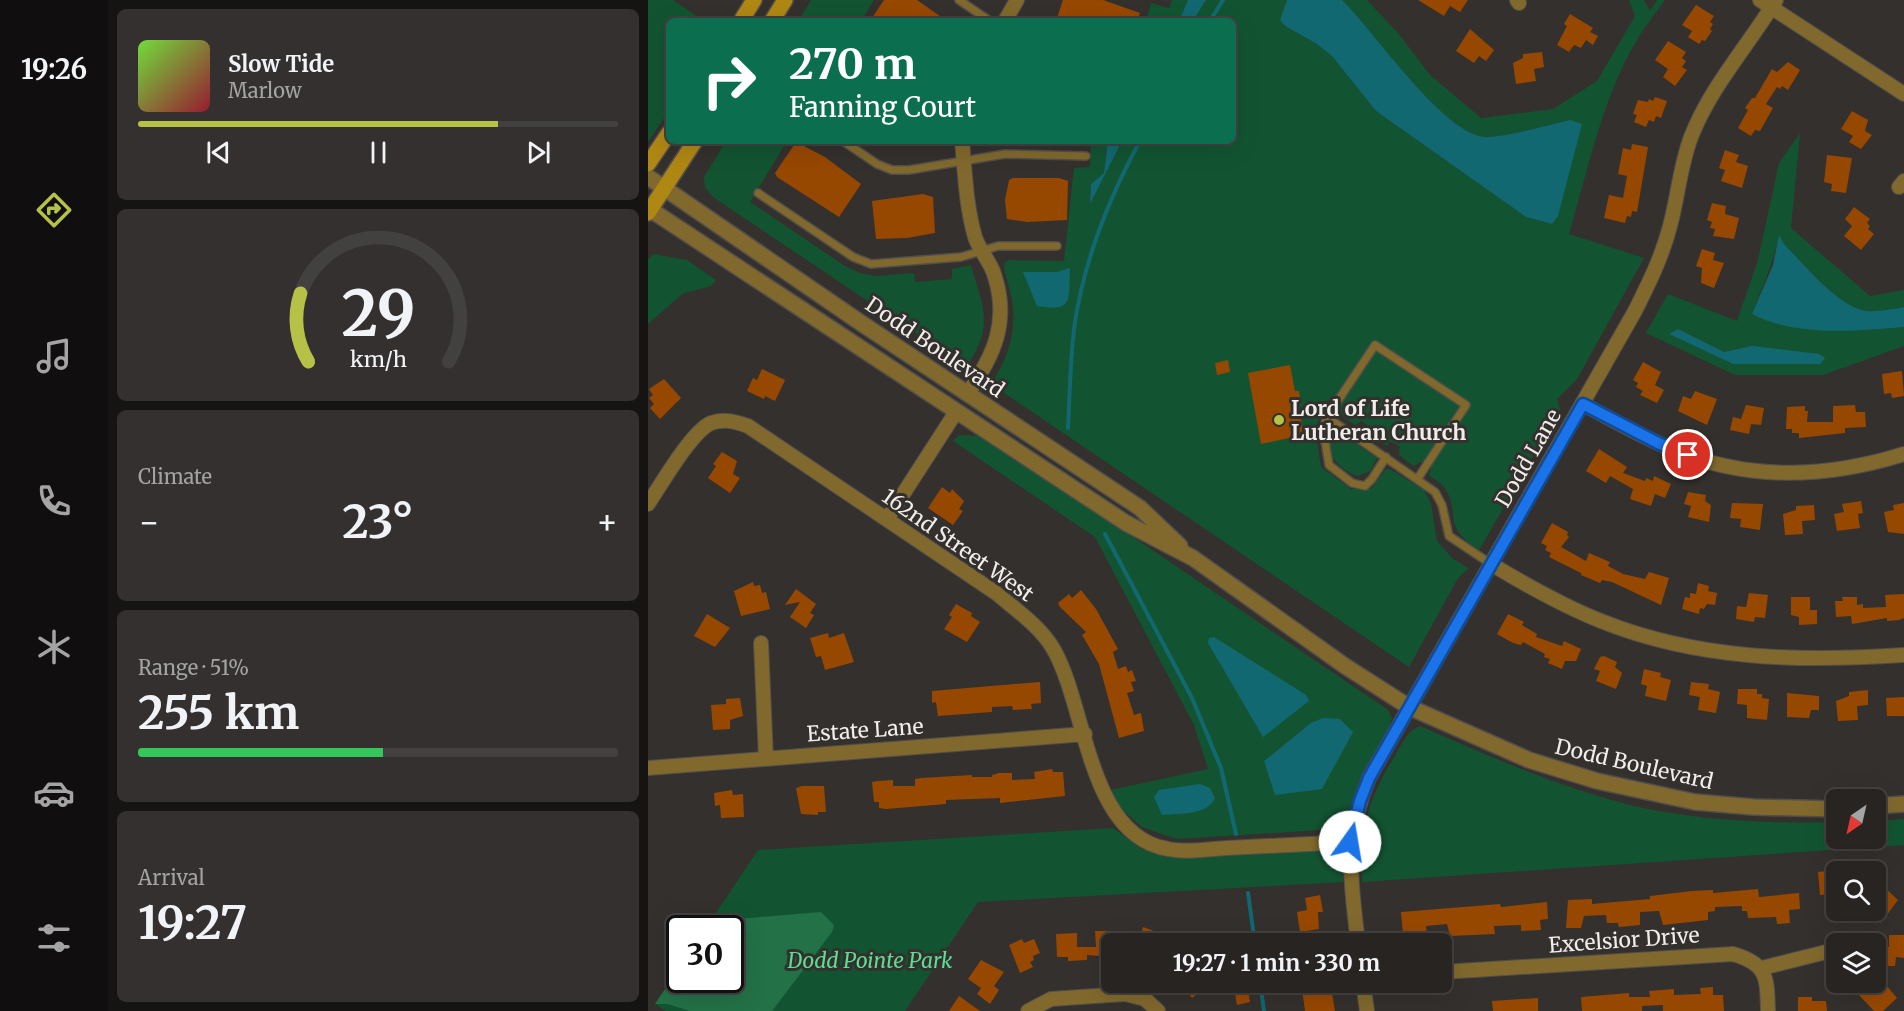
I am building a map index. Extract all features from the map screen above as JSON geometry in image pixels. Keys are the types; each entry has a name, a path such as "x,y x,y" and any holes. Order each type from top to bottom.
{"main road":[{"path":"743,18 754,0"},
{"path":"774,18 785,0"},
{"path":"648,164 666,137"},
{"path":"649,210 694,144"}],"street":[{"path":"1007,18 1017,0"},
{"path":"1769,2 1904,94"},
{"name":"Dodd Lane","path":"1357,933 1351,882 1350,842 1360,801 1369,778 1583,404 1657,268 1671,224 1682,168 1703,109 1769,2"},
{"path":"962,144 970,218 982,251 994,273 1001,301 1001,327 995,350 968,394"},
{"name":"Dodd Boulevard","path":"648,177 1140,508 1193,558"},
{"name":"Dodd Boulevard","path":"649,210 1126,523 1193,558 1345,666 1409,707 1529,760 1597,781 1724,805 1826,809"},
{"path":"1583,404 1676,451 1700,460 1757,472 1810,474 1840,470 1904,454"},
{"path":"887,519 956,412"},
{"name":"162nd Street West","path":"648,504 690,443 710,424 729,420 748,426 996,593 1033,624 1053,647 1065,672 1102,791 1115,816 1128,831 1147,842 1168,849 1192,850 1350,842"},
{"path":"1491,564 1601,621 1668,642 1718,652 1787,659 1904,655"},
{"path":"761,643 766,759"},
{"name":"Estate Lane","path":"648,768 1085,734"},
{"path":"1886,805 1904,804"},
{"path":"1768,1011 1767,982 1762,968 1826,952"},
{"name":"Excelsior Drive","path":"1452,971 1733,954 1751,959 1762,968"},
{"path":"1365,993 1367,1011"},
{"path":"1028,1011 1051,999 1125,994 1144,999 1158,1011"}],"lane":[{"path":"959,0 986,18"},
{"path":"847,144 877,164 892,170 909,170 1005,154 1086,156"},
{"path":"758,193 853,257 871,264 962,257 998,246 1057,246"},
{"path":"1386,457 1365,486 1352,483 1336,473 1329,465 1323,429 1327,417 1375,345 1466,405 1418,478"},
{"path":"1327,417 1418,478 1435,492 1442,505 1449,536 1491,564"}],"green space":[{"path":"648,0 673,0 700,18 666,18 666,115 648,142"},
{"path":"811,0 874,0 863,18 800,18"},
{"path":"1172,0 1188,0 1180,18 1147,18 1151,3 1169,8"},
{"path":"1206,0 1287,0 1281,20 1285,26 1317,44 1332,56 1376,111 1526,217 1552,224 1569,120 1498,136 1488,137 1471,133 1452,121 1432,102 1342,0 1367,0 1398,33 1430,75 1481,118 1553,109 1597,81 1635,16 1629,0 1644,0 1650,11 1657,0 1665,0 1639,36 1614,85 1597,135 1569,234 1644,258 1577,379 1557,399 1560,409 1479,550 1460,533 1456,526 1449,496 1444,487 1429,475 1431,468 1421,462 1413,466 1399,455 1400,447 1390,441 1387,446 1368,434 1370,427 1361,421 1355,425 1337,412 1340,407 1329,400 1315,428 1321,467 1351,489 1371,489 1386,469 1390,469 1424,490 1431,504 1437,541 1453,559 1469,568 1458,578 1409,667 991,384 1002,365 1012,334 1012,300 1004,263 1009,260 1064,261 1074,168 1090,167 1091,144 1108,144 1104,173 1091,184 1090,203 1120,144 1236,144 1236,18 1195,18"},
{"path":"1800,133 1791,228 1870,296 1904,290 1904,307 1867,311 1845,302 1812,273 1779,236 1752,314 1790,324 1827,329 1904,327 1904,346 1823,375 1735,375 1646,333 1668,294 1737,321 1758,260 1779,163","holes":["1678,329 1724,352 1752,346 1778,363 1733,364 1669,334"]},
{"path":"724,144 785,144 750,202 845,266 860,273 876,276 914,273 915,282 952,279 952,269 971,265 983,306 984,318 980,340 966,367 713,197 705,187 704,177"},
{"path":"653,254 687,260 716,280 711,286 682,294 648,324 648,260"},
{"path":"1336,430 1377,458 1370,471 1358,476 1339,465 1329,447 1330,432"},
{"path":"959,435 979,436 1052,482 1388,710 1392,718 1388,729 1360,779 1345,822 1337,829 1176,839 1142,827 1118,806 1111,790 1208,769 1194,725 1095,537 953,441"},
{"path":"1420,726 1540,776 1615,801 1668,813 1724,819 1826,822 1826,849 1845,849 1362,882 1362,845 1367,815 1386,771 1403,741"},
{"path":"1904,819 1904,845 1886,846 1886,820"},
{"name":"Dodd Pointe Park","path":"1113,828 1142,849 1165,857 1331,849 1342,857 1343,882 978,902 905,1011 665,1011 655,1004 666,988 666,993 744,993 744,915 715,915 758,850"},
{"path":"821,912 834,925 832,932 772,1011 690,1011 667,1004 655,1004 666,988 666,993 744,993 744,918"}],"water":[{"path":"1188,0 1206,0 1195,18 1180,18"},
{"path":"1287,0 1342,0 1432,102 1452,121 1471,133 1488,137 1570,120 1582,124 1558,216 1552,224 1526,217 1376,111 1332,56 1317,44 1285,26 1280,20"},
{"path":"1108,144 1120,144 1090,204 1091,184 1104,173"},
{"path":"1779,235 1784,244 1812,273 1845,302 1867,311 1904,307 1904,327 1826,331 1787,326 1752,314 1773,265"},
{"path":"1070,268 1069,296 1064,305 1037,306 1023,272 1057,272"},
{"path":"1678,329 1724,352 1752,346 1819,354 1825,358 1820,364 1733,364 1669,334"},
{"path":"1214,637 1306,695 1309,701 1263,737 1208,643 1209,638"},
{"path":"1323,718 1340,719 1353,732 1322,789 1275,795 1264,761 1311,723"},
{"path":"1200,784 1210,788 1215,798 1211,804 1199,811 1162,815 1154,797 1159,790"}],"building":[{"path":"884,0 917,0 943,18 872,18"},
{"path":"1063,0 1103,0 1140,13 1138,18 1057,18"},
{"path":"1418,0 1468,0 1460,12 1450,6 1444,16"},
{"path":"1696,5 1714,16 1710,22 1713,24 1710,29 1712,31 1705,41 1702,40 1699,44 1688,37 1692,31 1682,25"},
{"path":"1570,14 1593,28 1590,32 1598,36 1593,45 1586,40 1581,48 1574,45 1569,52 1557,45 1567,26 1564,24"},
{"path":"1470,29 1494,50 1486,61 1479,56 1474,63 1456,51"},
{"path":"1668,41 1686,52 1682,58 1686,61 1682,67 1687,70 1675,86 1663,77 1668,69 1655,60"},
{"path":"1542,52 1544,67 1534,69 1536,81 1516,84 1513,63 1523,58 1523,54"},
{"path":"1788,62 1800,70 1788,90 1782,86 1780,89 1777,87 1766,104 1773,108 1760,131 1755,130 1751,136 1738,128 1748,110 1745,108 1752,98 1755,98 1772,69 1777,72"},
{"path":"1655,97 1667,101 1661,118 1656,116 1654,122 1649,120 1646,127 1634,122 1637,115 1633,114 1638,100 1648,102 1649,99 1653,101"},
{"path":"1852,111 1868,120 1865,131 1872,135 1861,149 1849,142 1853,136 1841,129"},
{"path":"795,144 800,144 825,157 861,184 839,217 777,177 775,173"},
{"path":"1632,144 1648,147 1637,212 1632,211 1631,217 1627,216 1625,223 1604,218 1609,195 1623,198 1627,176 1618,174 1623,148 1631,150"},
{"path":"1725,150 1739,155 1736,162 1748,166 1742,188 1721,181 1725,170 1719,168"},
{"path":"1827,155 1852,158 1846,193 1831,191 1832,184 1824,182"},
{"path":"1013,178 1059,178 1068,181 1067,220 1027,222 1007,219 1005,200 1009,180"},
{"path":"923,194 933,197 935,233 907,238 876,239 872,201"},
{"path":"1712,203 1726,206 1725,214 1739,218 1734,239 1713,236 1715,229 1710,228 1712,222 1707,220"},
{"path":"1854,207 1870,219 1867,223 1870,226 1868,229 1874,234 1861,250 1844,236 1852,226 1845,219"},
{"path":"1702,249 1715,253 1713,260 1724,263 1714,288 1701,283 1702,268 1696,266"},
{"path":"1228,360 1230,372 1217,375 1215,363"},
{"path":"1643,362 1661,372 1655,385 1664,390 1657,403 1640,395 1643,391 1636,387 1638,383 1633,380"},
{"name":"Lord of Life Lutheran Church","path":"1290,365 1295,391 1299,391 1301,403 1298,404 1304,435 1261,444 1248,373"},
{"path":"762,369 785,380 775,401 765,396 764,399 747,391 753,378 757,380"},
{"path":"1902,371 1904,396 1892,398 1891,393 1884,394 1882,374"},
{"path":"664,379 681,398 660,419 650,408 654,404 649,398 653,395 649,389"},
{"path":"1695,391 1717,399 1707,425 1678,411 1683,396 1691,399"},
{"path":"1746,405 1764,408 1761,425 1751,424 1749,434 1730,430 1733,417 1741,419"},
{"path":"1855,405 1856,412 1865,412 1866,427 1845,428 1845,433 1799,438 1799,433 1792,433 1792,429 1786,429 1787,407 1805,406 1805,411 1808,411 1807,422 1833,422 1833,406"},
{"path":"1599,449 1627,467 1623,473 1645,481 1646,478 1653,481 1654,476 1671,484 1665,498 1655,494 1651,506 1630,499 1633,489 1610,476 1606,483 1586,471"},
{"path":"722,452 737,461 733,474 740,478 730,493 708,478 716,466 713,464"},
{"path":"942,487 950,493 952,489 964,501 959,509 963,511 953,525 928,508"},
{"path":"1688,492 1706,495 1705,501 1711,505 1709,522 1688,517 1691,506 1684,504"},
{"path":"1861,501 1863,513 1858,514 1860,528 1837,531 1834,514 1844,512 1842,504"},
{"path":"1732,503 1763,504 1760,530 1740,527 1741,519 1730,518"},
{"path":"1904,503 1904,534 1888,532 1884,512 1894,510 1893,505"},
{"path":"1814,505 1815,520 1802,521 1803,534 1785,535 1783,514 1796,510 1796,506"},
{"path":"1552,523 1568,532 1569,537 1561,547 1586,561 1589,553 1610,562 1608,566 1623,574 1645,579 1649,572 1669,578 1661,605 1612,582 1602,580 1600,583 1581,575 1549,557 1551,553 1545,550 1547,546 1541,543"},
{"path":"753,582 754,586 760,585 762,593 766,592 770,609 741,616 734,591"},
{"path":"1698,583 1709,586 1708,591 1717,593 1715,605 1707,604 1704,609 1700,608 1699,614 1682,609 1685,597 1690,598 1690,593 1696,594"},
{"path":"796,589 816,604 810,613 814,615 806,628 790,617 800,602 785,605"},
{"path":"1081,590 1096,609 1118,649 1113,652 1118,669 1126,666 1128,672 1132,670 1136,681 1131,682 1134,691 1127,693 1134,715 1141,713 1144,731 1119,738 1099,664 1082,635 1086,632 1058,603 1069,594 1072,598"},
{"path":"1749,593 1768,595 1765,618 1755,617 1754,622 1736,619 1737,606 1746,607"},
{"path":"1904,594 1904,618 1899,620 1887,621 1887,618 1852,624 1851,616 1836,617 1835,601 1843,601 1842,597 1857,597 1857,605 1863,604 1863,608 1886,607 1885,595"},
{"path":"1791,597 1810,597 1810,610 1817,610 1817,624 1799,625 1799,617 1791,615"},
{"path":"956,604 972,613 971,616 980,622 967,642 944,629 952,617 949,615"},
{"path":"707,614 730,628 715,647 694,636"},
{"path":"1508,614 1524,622 1522,625 1537,634 1536,637 1562,646 1564,641 1581,649 1576,661 1565,661 1562,669 1548,663 1550,659 1544,657 1545,654 1523,642 1521,645 1513,643 1497,634"},
{"path":"828,633 829,638 844,633 854,662 825,670 821,656 816,657 810,638"},
{"path":"1604,656 1617,662 1615,667 1622,673 1616,689 1596,681 1600,671 1594,669 1600,657"},
{"path":"1644,669 1661,673 1660,677 1671,680 1666,701 1645,696 1647,686 1641,684"},
{"path":"1040,682 1041,703 1031,704 1032,709 1013,710 1012,706 992,707 992,712 938,716 936,702 932,703 932,691"},
{"path":"1691,682 1709,684 1708,689 1720,692 1716,713 1698,710 1700,697 1689,695"},
{"path":"1738,689 1757,689 1757,694 1762,694 1762,698 1769,699 1767,720 1747,718 1747,705 1737,704"},
{"path":"1868,690 1868,705 1857,706 1858,720 1838,721 1836,701 1849,696 1849,692"},
{"path":"1787,693 1819,696 1819,710 1811,710 1809,718 1787,717"},
{"path":"1904,697 1904,716 1887,716 1886,698"},
{"path":"740,698 743,716 730,720 730,729 713,730 711,705 726,704 726,699"},
{"path":"1052,769 1053,772 1063,772 1065,796 1000,803 1000,798 946,800 946,804 886,809 879,808 879,802 874,802 872,782 893,780 893,786 915,786 915,779 921,778 972,775 972,777 992,777 999,773 1012,773 1012,780 1035,779 1034,772"},
{"path":"824,786 826,812 818,812 818,815 801,814 796,788"},
{"path":"732,790 733,795 743,794 744,817 721,818 720,805 715,806 714,793"},
{"path":"1826,871 1826,895 1820,895 1818,872"},
{"path":"1758,889 1759,897 1799,893 1800,909 1789,910 1790,923 1777,924 1776,917 1748,918 1747,911 1742,911 1742,906 1715,907 1715,911 1708,912 1708,920 1663,925 1659,911 1640,912 1640,925 1619,927 1618,923 1607,923 1606,915 1584,916 1581,928 1566,928 1568,900 1592,899 1592,904 1650,899 1650,896 1692,891 1713,890 1713,893"},
{"path":"1886,889 1898,900 1886,916"},
{"path":"1320,895 1323,912 1318,912 1319,929 1300,932 1297,912 1307,910 1305,898"},
{"path":"1547,902 1548,919 1540,920 1541,930 1521,931 1521,925 1494,926 1495,934 1452,936 1447,924 1426,926 1427,933 1403,933 1401,912 1500,904 1501,907"},
{"path":"1143,927 1159,933 1141,933"},
{"path":"1095,931 1116,931 1116,933 1101,933 1101,956 1087,955 1087,960 1068,961 1068,957 1057,957 1056,934 1077,933 1077,947 1096,947"},
{"path":"1889,935 1904,935 1904,958 1896,957 1895,966 1886,966 1886,947 1889,947"},
{"path":"1022,939 1024,943 1034,939 1040,953 1033,956 1034,960 1030,962 1033,967 1020,973 1009,945"},
{"path":"981,960 1004,972 994,986 999,990 990,1004 977,994 981,988 968,979"},
{"path":"1886,985 1897,998 1883,1011 1874,1011 1858,994 1886,993"},
{"path":"1713,987 1713,995 1723,995 1724,1011 1663,1011 1663,1005 1642,1006 1642,1011 1582,1011 1581,997 1629,993 1629,997 1650,997 1649,991 1674,989 1674,995 1701,994 1700,988"},
{"path":"1188,993 1198,993 1192,998"},
{"path":"1235,993 1248,993 1250,1002 1237,1005"},
{"path":"1303,993 1321,993 1321,995 1332,993 1335,1011 1305,1011"},
{"path":"959,996 980,1011 949,1011"},
{"path":"1798,997 1812,997 1812,1001 1826,1001 1827,1011 1798,1011"},
{"path":"1538,998 1538,1011 1493,1011 1492,1001"}],"waterway":[{"path":"1212,18 1223,0"},
{"path":"1068,428 1073,335 1079,298 1108,206 1138,144"},
{"path":"1105,534 1192,698 1221,768 1236,834"},
{"path":"1248,893 1253,933"},
{"path":"1262,993 1264,1011"}],"place":[{"name":"Lord of Life Lutheran Church","path":"1279,420"}],"route":[{"path":"1350,842 1360,801 1369,778 1583,404 1635,432 1688,455"}]}
